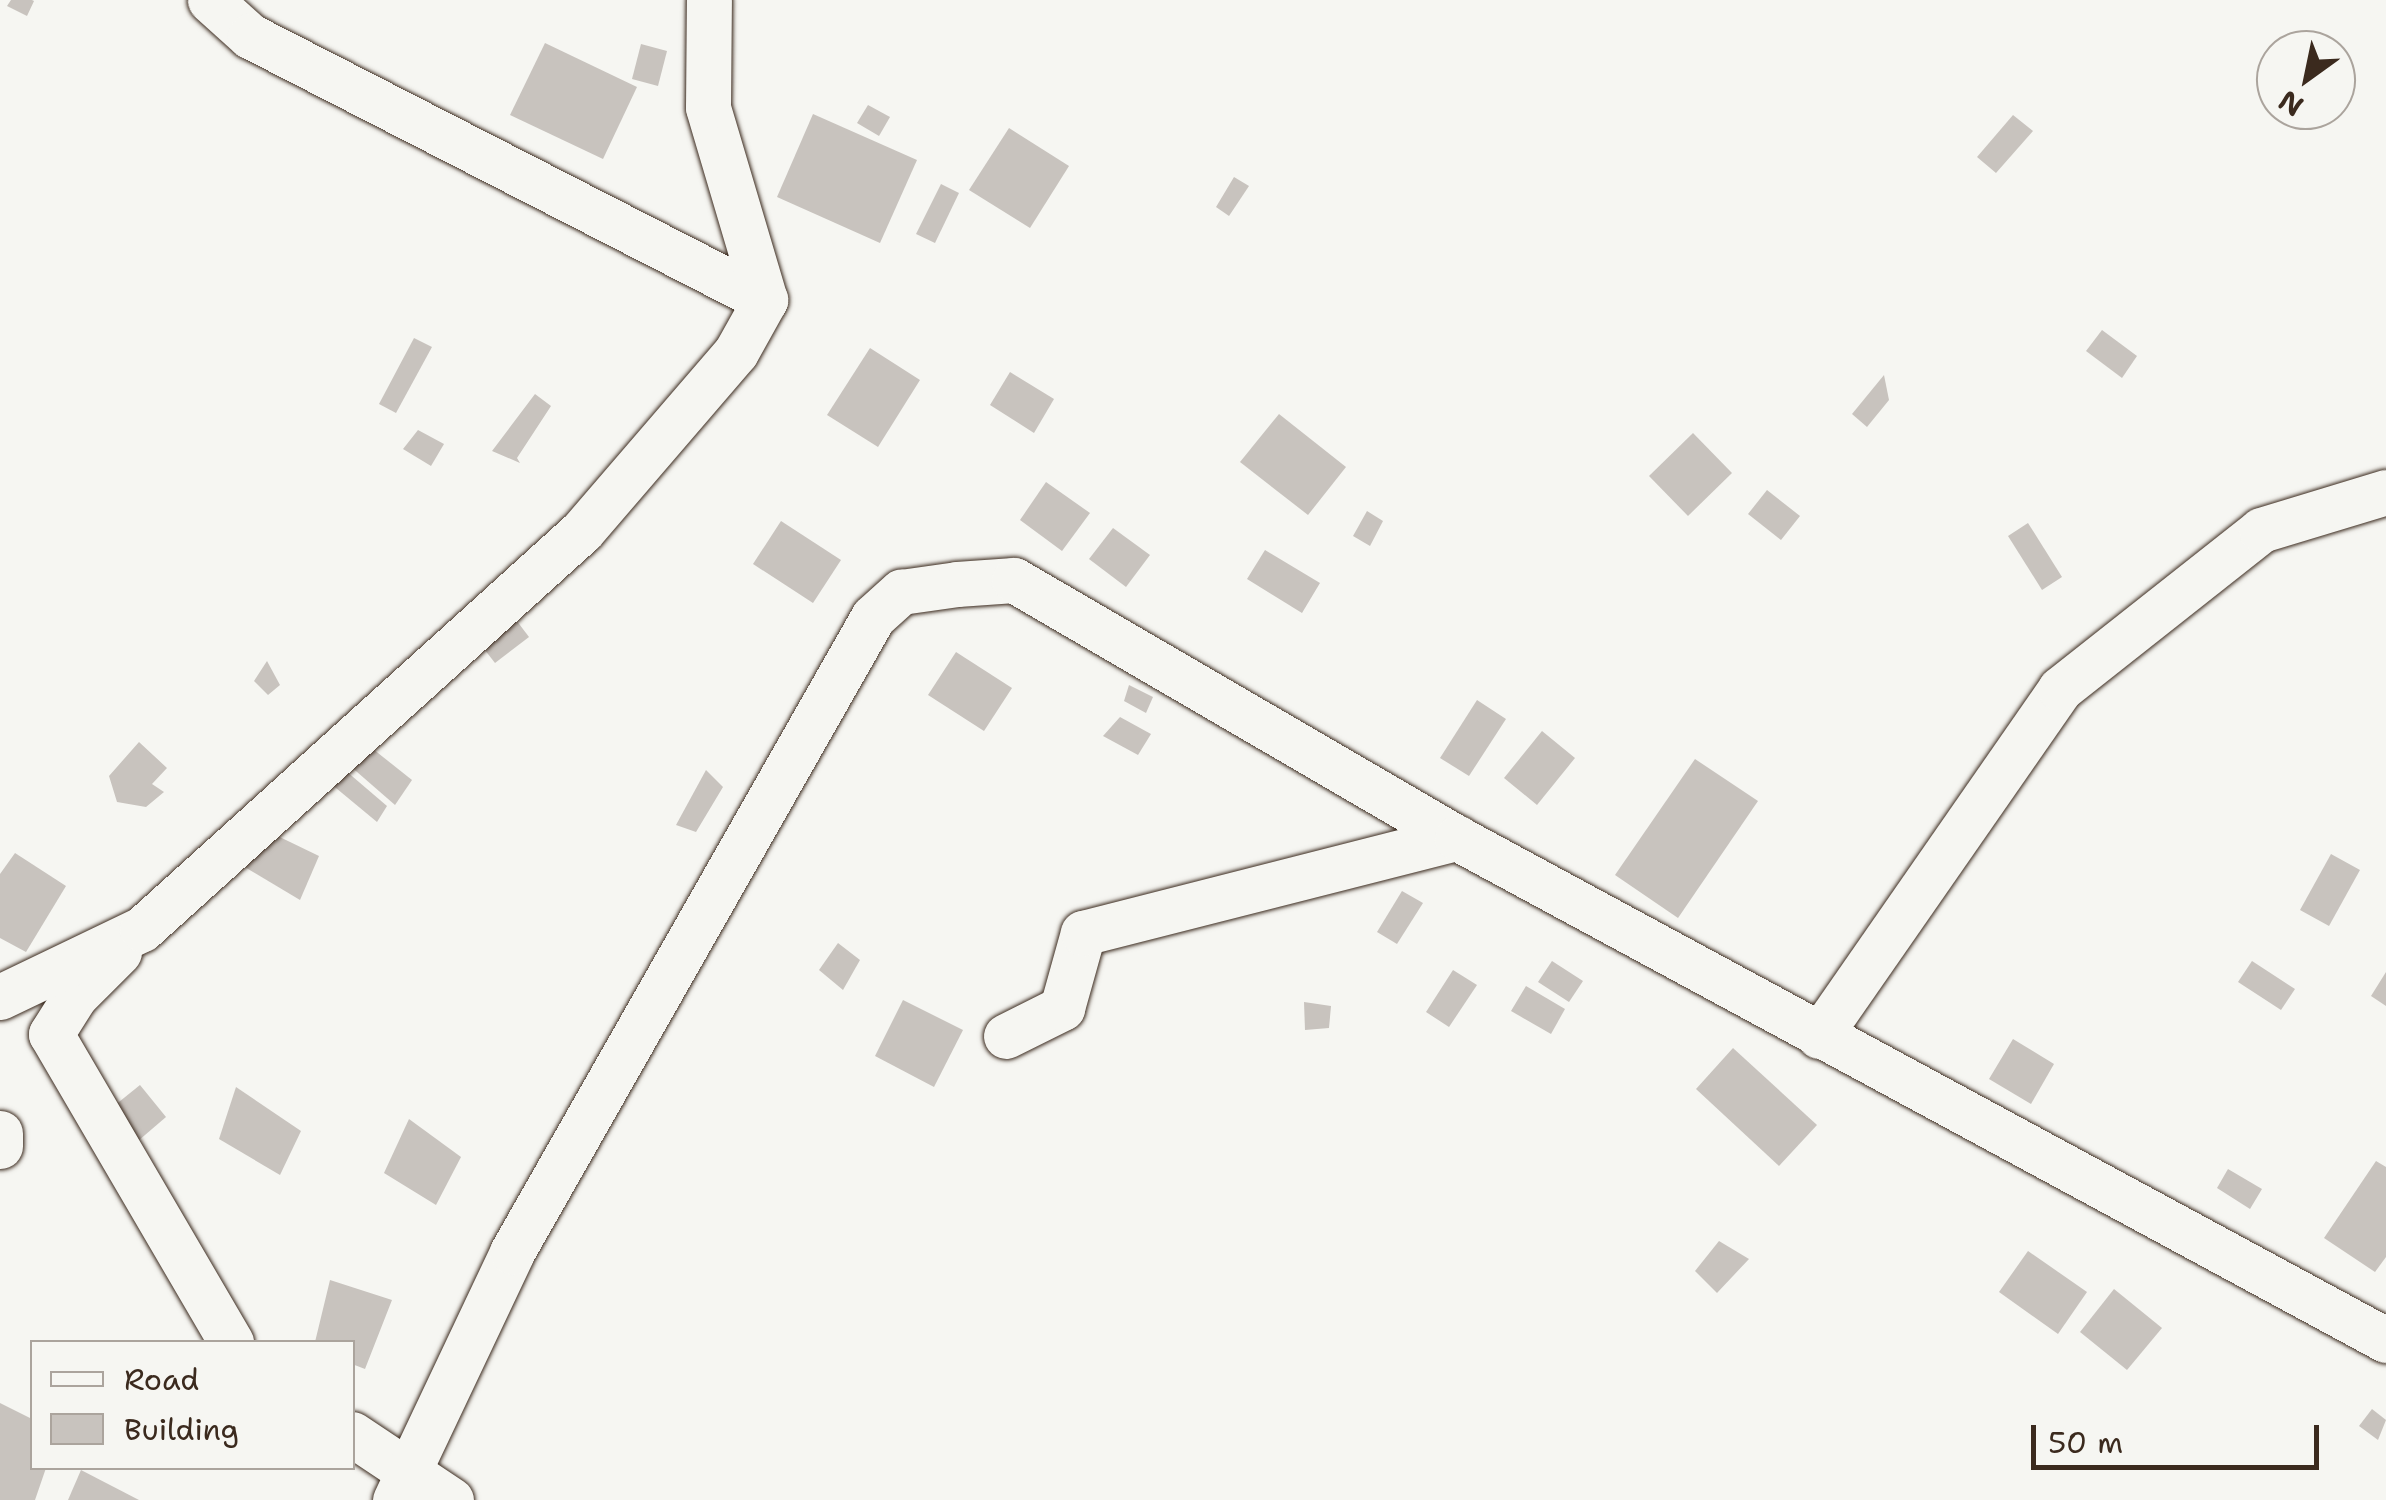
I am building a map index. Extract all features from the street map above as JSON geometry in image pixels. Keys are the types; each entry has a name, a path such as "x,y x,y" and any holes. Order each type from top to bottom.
{"street":[{"path":"210,0 250,36 765,300"},
{"path":"229,1340 51,1034 75,996 142,929 582,531 736,352 765,300 708,107 709,0"},
{"path":"1819,1036 2060,689 2262,530 2386,492"},
{"path":"403,1486 512,1252 873,618 901,592 1014,580 1457,838 2386,1340"},
{"path":"1006,1036 1062,1008 1083,933 1457,838"},
{"path":"0,997 142,929"},
{"path":"0,1133 0,1146"},
{"path":"355,1437 403,1486 451,1500"}],"building":[{"path":"11,0 34,1 27,16 7,6"},
{"path":"545,43 637,87 603,159 510,115"},
{"path":"641,44 667,51 658,86 632,79"},
{"path":"868,105 890,117 879,136 857,123"},
{"path":"813,114 917,160 880,243 777,197"},
{"path":"2013,115 2033,131 1996,173 1977,157"},
{"path":"1009,128 1069,166 1030,228 969,190"},
{"path":"1234,177 1249,186 1229,216 1216,207"},
{"path":"941,184 959,193 935,243 916,234"},
{"path":"2102,330 2137,356 2122,378 2086,351"},
{"path":"414,338 432,347 396,413 379,404"},
{"path":"870,348 920,380 878,447 827,415"},
{"path":"1010,372 1054,399 1034,433 990,405"},
{"path":"1884,375 1889,400 1867,427 1852,414"},
{"path":"535,394 551,406 517,458 520,463 492,451"},
{"path":"1279,414 1346,467 1308,515 1240,462"},
{"path":"418,430 444,444 431,466 403,449"},
{"path":"1693,433 1732,473 1688,516 1649,476"},
{"path":"1046,482 1090,513 1062,551 1020,520"},
{"path":"1767,490 1800,516 1781,540 1748,514"},
{"path":"1367,511 1383,521 1370,546 1353,536"},
{"path":"781,521 841,560 813,603 753,564"},
{"path":"2028,523 2062,577 2042,590 2008,536"},
{"path":"1113,528 1150,555 1126,587 1089,559"},
{"path":"1265,550 1320,583 1302,613 1247,579"},
{"path":"501,600 529,637 495,663 467,627"},
{"path":"956,652 1012,688 984,731 928,695"},
{"path":"267,661 280,685 268,695 254,681"},
{"path":"1129,685 1153,697 1146,713 1124,701"},
{"path":"1477,700 1506,719 1469,776 1440,758"},
{"path":"1120,717 1151,734 1138,755 1103,736"},
{"path":"344,726 412,780 395,805 326,745"},
{"path":"1542,731 1575,758 1537,805 1504,778"},
{"path":"139,742 167,768 152,784 164,792 146,807 117,802 109,776"},
{"path":"318,747 387,806 377,822 307,764"},
{"path":"1695,759 1758,801 1678,918 1615,875"},
{"path":"706,770 723,787 696,832 676,825"},
{"path":"259,827 319,856 300,900 243,866"},
{"path":"15,853 66,886 26,952 0,938 0,874"},
{"path":"2331,854 2360,870 2329,926 2300,910"},
{"path":"1402,891 1423,903 1397,944 1377,932"},
{"path":"838,943 860,960 843,990 819,970"},
{"path":"1552,961 1583,981 1569,1002 1538,982"},
{"path":"2252,961 2295,989 2281,1010 2238,982"},
{"path":"1453,970 1477,985 1449,1027 1426,1012"},
{"path":"2386,972 2386,1006 2371,996"},
{"path":"1526,986 1565,1009 1551,1034 1511,1011"},
{"path":"903,1000 963,1030 934,1087 875,1056"},
{"path":"1304,1002 1331,1006 1329,1028 1305,1030"},
{"path":"2013,1039 2054,1064 2031,1104 1989,1079"},
{"path":"1733,1048 1817,1125 1779,1166 1696,1089"},
{"path":"140,1085 166,1117 131,1147 104,1114"},
{"path":"236,1087 301,1131 280,1175 219,1139"},
{"path":"409,1119 461,1157 436,1205 384,1173"},
{"path":"2376,1161 2386,1167 2386,1257 2375,1272 2324,1238"},
{"path":"2228,1169 2262,1189 2250,1209 2217,1188"},
{"path":"1719,1241 1749,1259 1717,1293 1695,1271"},
{"path":"2028,1251 2087,1292 2058,1334 1999,1292"},
{"path":"330,1280 392,1300 365,1369 355,1365 355,1340 315,1340"},
{"path":"2114,1289 2162,1328 2127,1370 2080,1332"},
{"path":"0,1403 30,1418 30,1470 45,1470 35,1500 0,1500"},
{"path":"2372,1409 2386,1420 2378,1440 2359,1426"},
{"path":"81,1470 139,1500 68,1500"}]}
